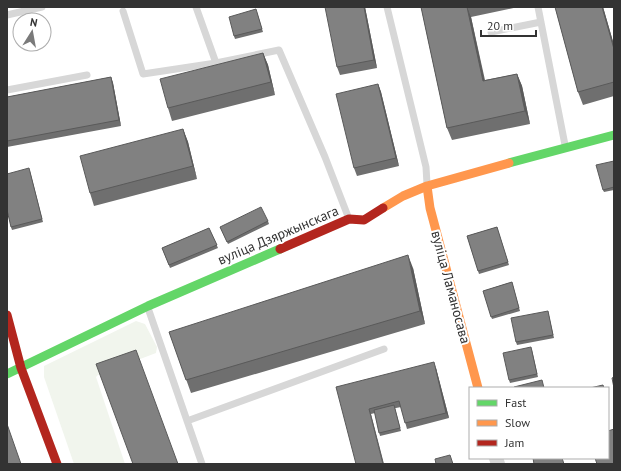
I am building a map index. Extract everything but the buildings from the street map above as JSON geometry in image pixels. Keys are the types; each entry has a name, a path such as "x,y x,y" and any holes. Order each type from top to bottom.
{"street":[{"name":"вуліца Дзяржынскага","path":"7,374 148,306 349,219 364,220 403,196 427,186 565,147 614,135"},
{"name":"вуліца Ламаносава","path":"427,186 430,208 478,387"},
{"path":"7,315 21,368 57,464"}],"lane":[{"path":"7,15 42,7"},
{"path":"196,7 216,63"},
{"path":"387,7 426,167 427,186"},
{"path":"538,7 565,147"},
{"path":"123,10 143,74 216,63 279,50 325,157 349,219"},
{"path":"491,32 540,22"},
{"path":"7,90 87,75"},
{"path":"148,306 202,464"},
{"path":"188,421 384,349"}],"shaded area":[{"path":"136,321 145,324 157,347 156,353 96,377 125,464 74,464 44,377 44,366"}],"traffic: fast":[{"path":"509,163 614,135"},
{"path":"7,374 148,306 280,249"}],"traffic: slow":[{"path":"383,208 403,196 427,186 509,163"},
{"path":"427,186 430,208 478,387"}],"traffic: jam":[{"path":"280,249 349,219 364,220 383,208"},
{"path":"7,315 21,368 57,464"}]}
